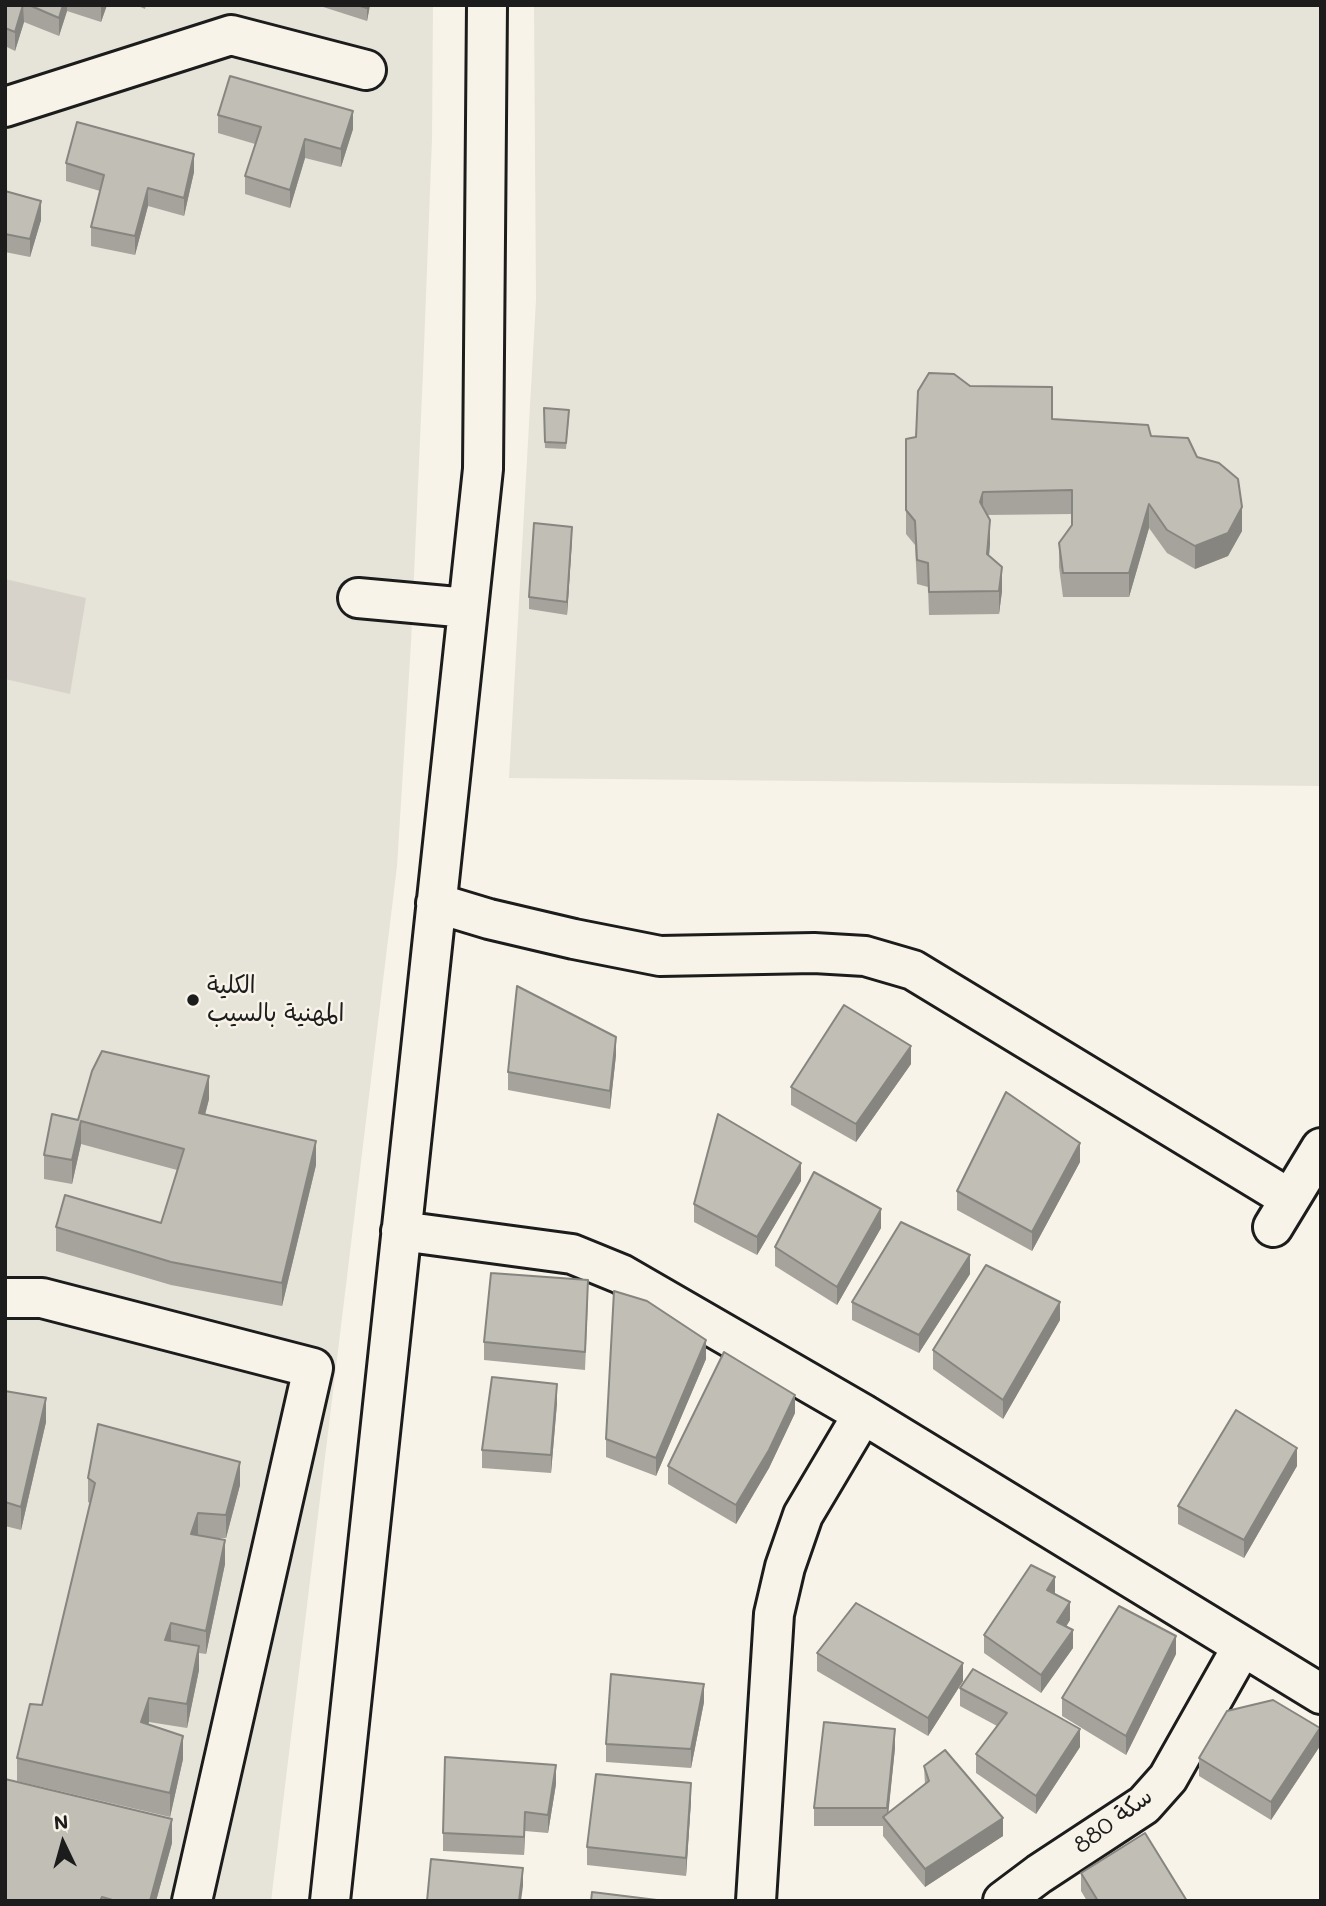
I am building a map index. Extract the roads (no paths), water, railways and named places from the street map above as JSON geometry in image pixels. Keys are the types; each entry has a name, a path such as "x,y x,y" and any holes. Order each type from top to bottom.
{"street":[{"path":"330,1901 483,469 488,5"},
{"path":"5,107 231,35 366,69"},
{"path":"358,598 468,608"},
{"path":"436,903 489,919 660,956 814,953 852,955 865,956 913,970 1282,1213 1321,1148"},
{"path":"401,1231 572,1254 621,1274 863,1414 1321,1694"},
{"path":"5,1298 42,1298 313,1368 192,1901"},
{"path":"756,1901 774,1614 785,1567 803,1515 863,1414"},
{"name":"سكة 880","path":"1003,1901 1144,1805 1168,1778 1242,1647"}],"place":[{"name":"الكلية المهنية بالسيب","path":"193,1000"}]}
